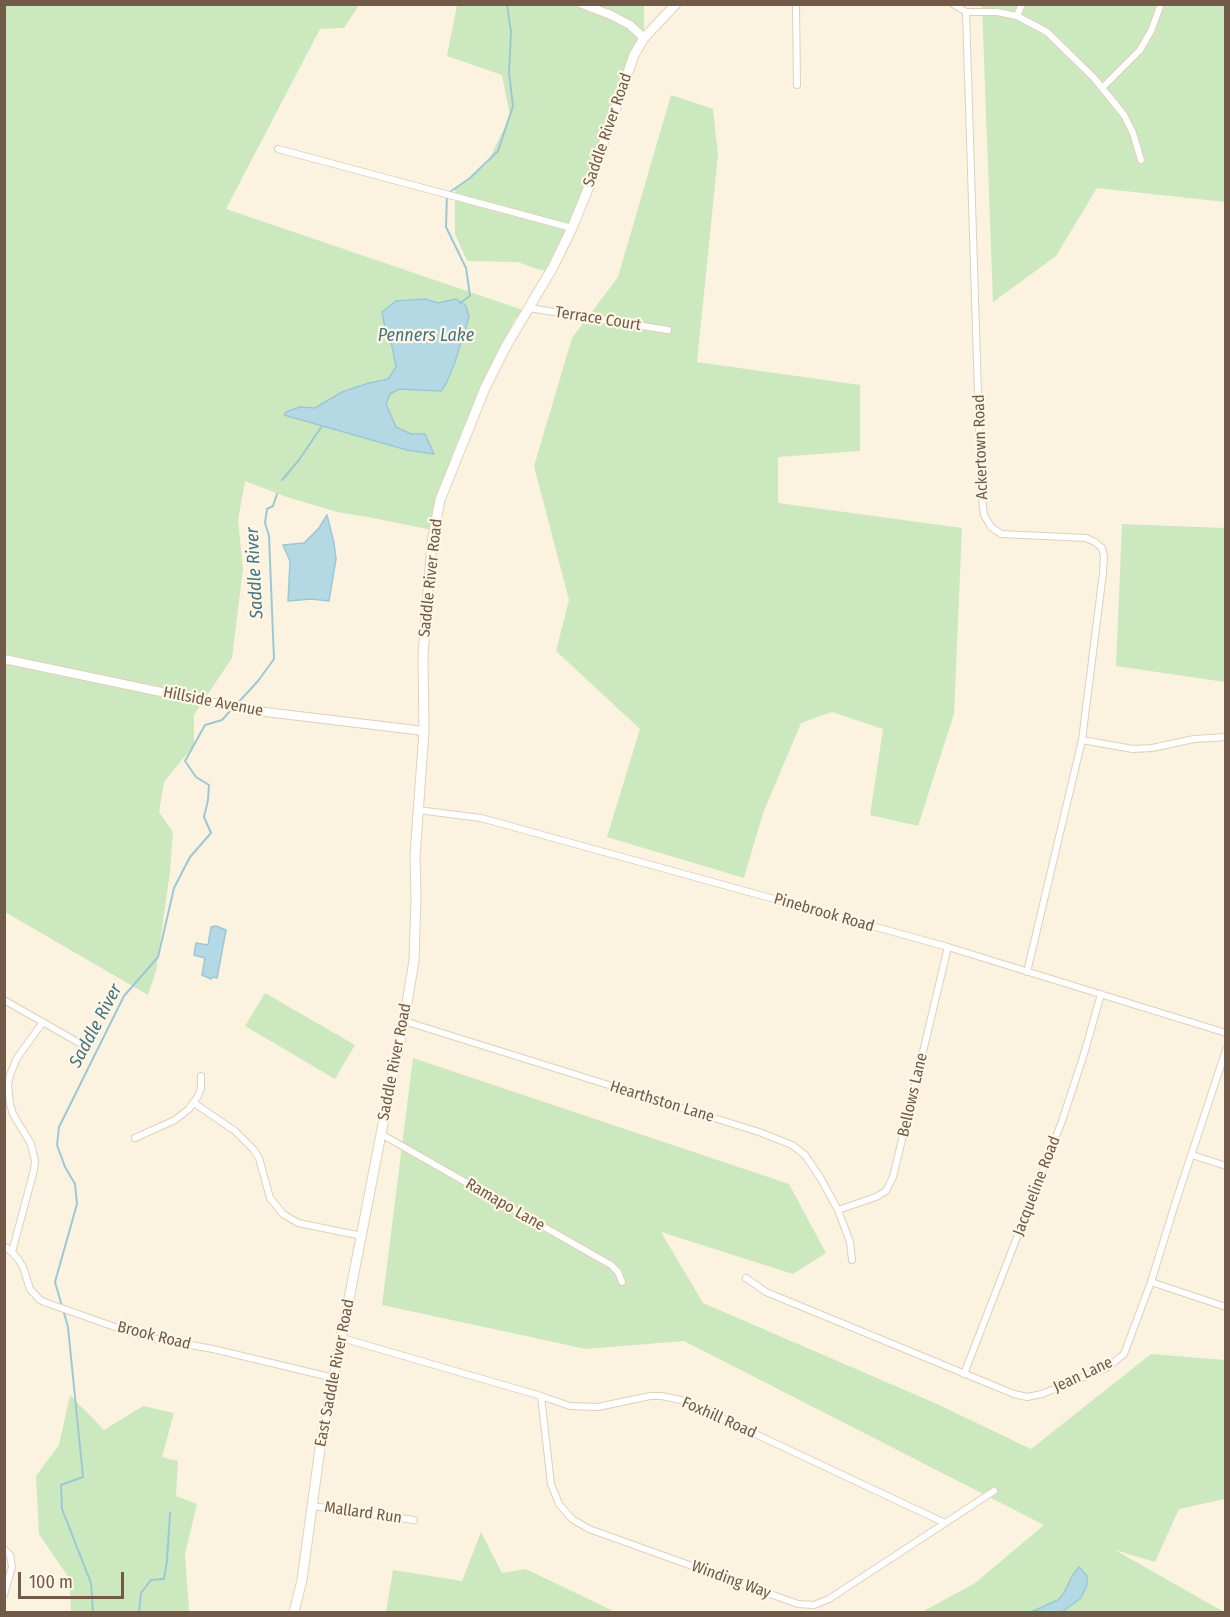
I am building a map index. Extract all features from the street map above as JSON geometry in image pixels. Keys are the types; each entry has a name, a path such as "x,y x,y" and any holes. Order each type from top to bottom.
{"main road":[{"name":"Saddle River Road","path":"381,1134 414,961 415,856 424,732 423,656 432,542 440,500 485,388 505,348 553,267 572,228 588,189 634,55 644,38 675,4"},
{"name":"East Saddle River Road","path":"294,1612 301,1587 319,1457 381,1134"}],"street":[{"path":"582,4 630,25 644,38"},
{"path":"796,4 797,85"},
{"path":"953,4 966,12 997,12 1017,16 1047,32 1075,58 1124,115 1133,133 1141,160"},
{"path":"1017,16 1022,4"},
{"path":"1102,88 1140,50 1151,31 1161,4"},
{"name":"Ackertown Road","path":"966,12 981,489 984,515 991,527 1001,534 1086,538 1102,548 1104,556 1082,740 1027,972"},
{"path":"278,149 572,228"},
{"name":"Terrace Court","path":"529,308 668,330"},
{"name":"Hillside Avenue","path":"4,659 228,706 424,732"},
{"path":"1082,740 1133,749 1226,736"},
{"name":"Pinebrook Road","path":"418,810 481,818 948,947 1226,1033"},
{"name":"Bellows Lane","path":"838,1210 876,1197 886,1191 893,1177 948,947"},
{"name":"Jacqueline Road","path":"964,1374 1062,1121 1101,994"},
{"path":"4,1000 81,1044"},
{"path":"12,1252 35,1161 31,1144 13,1114 8,1085 17,1058 43,1022"},
{"name":"Hearthston Lane","path":"404,1022 759,1132 792,1145 805,1155 838,1210 850,1242 852,1260"},
{"name":"Jean Lane","path":"746,1278 766,1292 1014,1394 1027,1397 1042,1394 1108,1367 1124,1354 1151,1282 1174,1204 1226,1050"},
{"path":"135,1138 175,1120 194,1103 201,1088 201,1076"},
{"path":"194,1103 235,1131 253,1149 259,1158 270,1198 283,1214 298,1223 362,1236"},
{"name":"Ramapo Lane","path":"381,1134 611,1265 618,1272 622,1282"},
{"path":"1192,1155 1226,1166"},
{"name":"Brook Road","path":"4,1246 12,1252 22,1267 26,1282 40,1300 129,1332 213,1349 334,1378"},
{"path":"1151,1282 1226,1307"},
{"name":"Foxhill Road","path":"342,1338 570,1406 585,1408 611,1406 650,1396 685,1401 945,1523"},
{"name":"Winding Way","path":"542,1396 551,1484 559,1504 572,1519 589,1529 798,1604 814,1605 829,1599 994,1491"},
{"name":"Mallard Run","path":"312,1506 414,1520"},
{"path":"4,1549 10,1555 12,1567 4,1594"}],"green space":[{"path":"4,5 359,5 344,28 320,29 226,209 523,310 515,319 492,363 462,431 452,456 432,530 337,512 245,481 238,520 243,569 232,658 194,715 194,745 164,782 159,812 173,832 170,872 156,971 148,995 5,912"},
{"path":"457,5 644,5 644,38 551,272 518,262 467,261 455,234 455,189 487,164 510,116 502,75 447,56"},
{"path":"982,5 1225,5 1225,202 1097,188 1056,256 993,302"},
{"path":"671,95 713,109 718,155 697,362 860,385 860,451 778,457 778,503 962,528 954,714 918,826 870,815 883,729 832,712 801,723 763,813 744,878 607,837 640,729 556,651 569,600 534,466 572,338 618,277"},
{"path":"1122,524 1225,528 1225,682 1116,666"},
{"path":"265,993 355,1045 335,1079 245,1026"},
{"path":"413,1058 789,1184 826,1253 793,1274 661,1232 703,1303 937,1404 1031,1449 1151,1354 1225,1360 1225,1499 1179,1509 1155,1562 1115,1550 1224,1612 922,1612 975,1583 1044,1525 684,1341 586,1349 382,1305"},
{"path":"70,1395 104,1430 143,1406 174,1413 162,1457 178,1461 176,1496 197,1504 185,1554 189,1611 209,1612 71,1612 69,1578 39,1534 36,1476 59,1445"},
{"path":"481,1532 502,1573 526,1569 615,1612 386,1612 393,1570 462,1581"}],"water":[{"name":"Penners Lake","path":"425,299 438,303 456,299 466,306 469,317 455,362 441,391 399,389 390,394 386,404 396,427 411,434 425,434 434,454 407,450 284,415 300,407 315,408 342,392 388,379 396,367 382,312 396,301"},
{"path":"327,515 336,559 329,601 311,599 288,601 290,561 283,545 304,543 319,528"},
{"path":"216,926 226,930 217,978 211,979 202,975 205,958 194,955 196,943 208,945 211,927"},
{"path":"1079,1567 1087,1576 1087,1585 1081,1598 1062,1612 1031,1612 1058,1600"}],"waterway":[{"name":"Saddle River","path":"460,303 470,296 466,268 446,227 447,194 470,178 498,151 513,106 509,73 511,32 507,4"},
{"name":"Saddle River","path":"282,480 322,426"},
{"name":"Saddle River","path":"235,706 274,659 269,536 265,523 267,509 273,506 277,494"},
{"name":"Saddle River","path":"93,1612 91,1583 62,1509 61,1485 83,1477 68,1327 55,1282 77,1204 75,1184 65,1167 57,1145 59,1127 124,996 158,957 174,888 190,857 211,833 204,817 209,785 196,777 185,761 205,725 222,720 231,710"},
{"path":"139,1612 141,1593 151,1580 164,1579 170,1513"}]}
